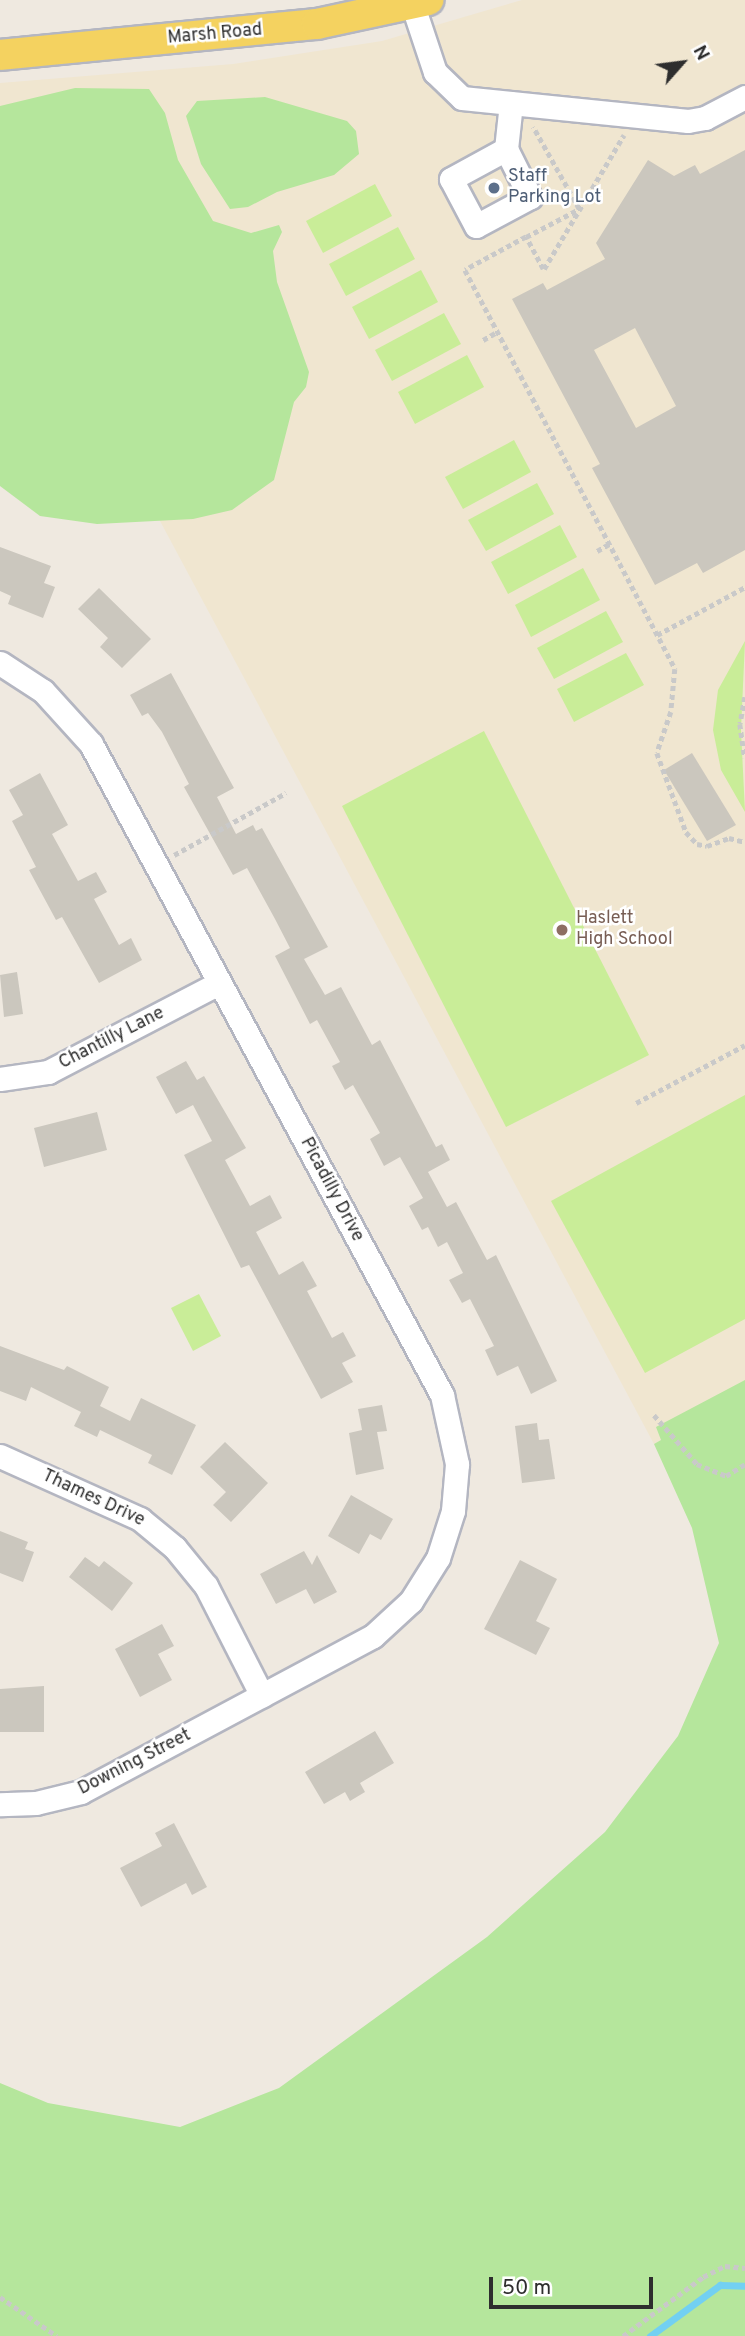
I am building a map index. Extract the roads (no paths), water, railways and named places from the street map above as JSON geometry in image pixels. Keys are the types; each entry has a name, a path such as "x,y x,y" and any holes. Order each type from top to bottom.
{"main road":[{"name":"Marsh Road","path":"0,55 242,33 417,2"}],"street":[{"path":"417,2 435,72 447,88 462,98 694,121 745,97"},
{"path":"506,149 511,103"},
{"name":"Picadilly Drive","path":"0,663 43,691 77,725 157,863 442,1395 457,1464 447,1534 411,1601 373,1636 262,1696"},
{"name":"Chantilly Lane","path":"0,1079 48,1072 219,983"},
{"name":"Thames Drive","path":"0,1456 140,1518 167,1540 206,1586 262,1696"},
{"name":"Downing Street","path":"0,1804 36,1803 81,1792 262,1696"}],"waterway":[{"path":"650,2336 720,2285 745,2286"}],"place":[{"name":"Staff Parking Lot","path":"494,188"},
{"name":"Haslett High School","path":"562,930"}]}
